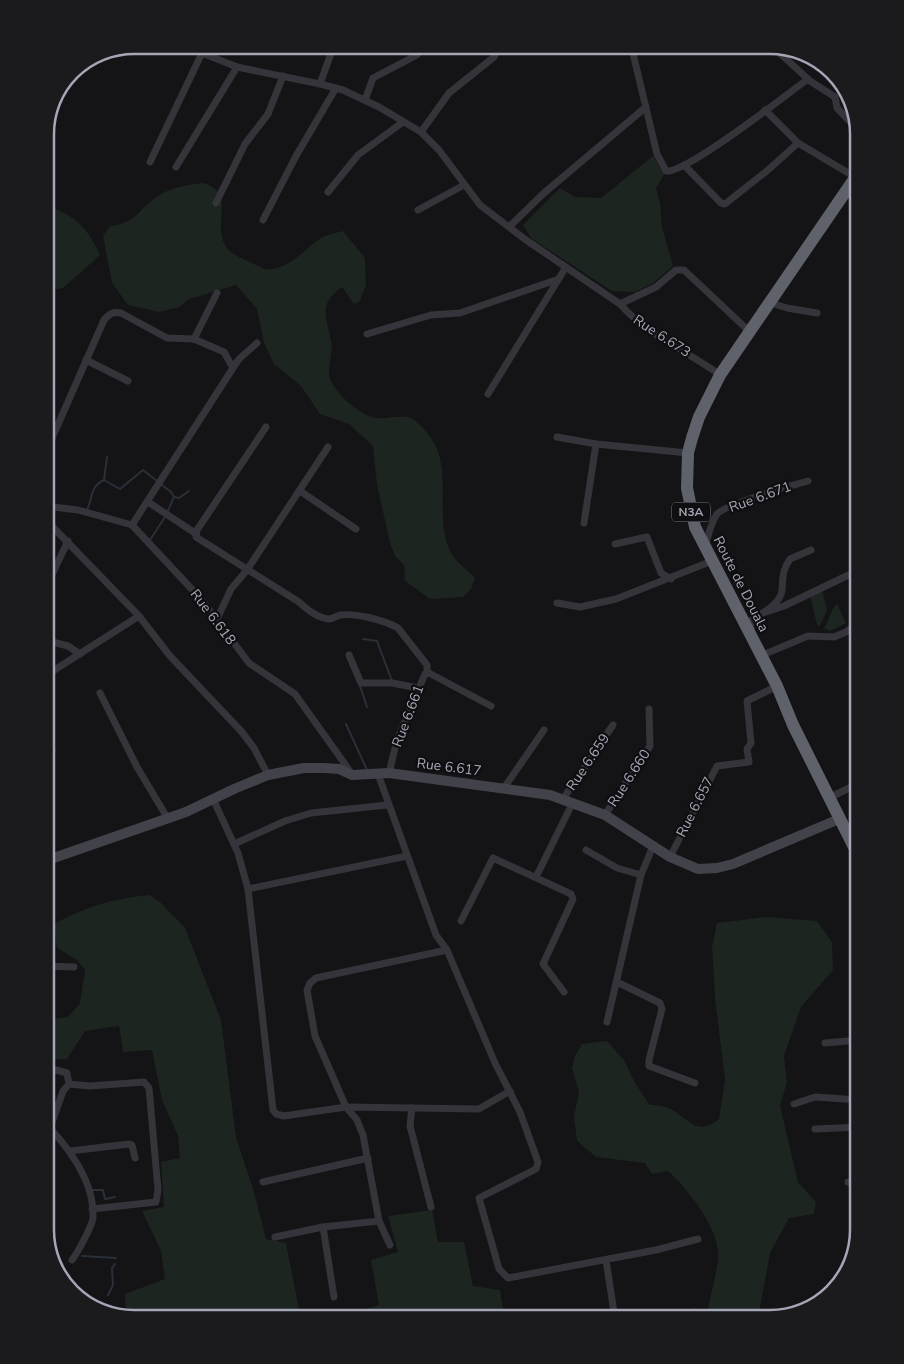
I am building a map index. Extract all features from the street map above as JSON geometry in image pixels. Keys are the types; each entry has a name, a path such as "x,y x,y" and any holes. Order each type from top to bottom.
{"highway":[{"name":"Route de Douala","path":"850,185 751,333 720,375 699,417 688,453 687,488 689,508 705,547 777,686 850,840"}],"street":[{"path":"150,162 202,54"},
{"path":"204,54 236,67 336,88 365,100 421,132 439,150 480,204 620,304"},
{"path":"320,84 331,54"},
{"path":"365,100 373,78 377,74 418,54"},
{"path":"421,132 450,93 494,58 496,54"},
{"path":"633,54 657,154 663,169 670,172 684,165 765,110 808,78"},
{"path":"787,55 808,78 835,97 837,108 850,121"},
{"path":"176,167 236,67"},
{"path":"216,202 245,144 268,114 283,76"},
{"path":"263,220 296,156 336,88"},
{"path":"510,226 544,192 646,107"},
{"path":"765,110 798,143 850,171"},
{"path":"328,192 358,155 403,122"},
{"path":"684,165 721,203 725,204 798,143"},
{"path":"418,210 464,185"},
{"path":"488,394 516,350 556,280 566,267"},
{"name":"Rue 6.673","path":"720,375 696,357 631,317 620,304 656,287 676,270 684,270 751,333"},
{"path":"367,334 431,315 460,313 556,280"},
{"path":"194,339 217,293"},
{"path":"771,303 817,313"},
{"path":"55,427 104,320 116,312 167,338 194,339 224,352 233,368"},
{"path":"54,507 78,510 132,525 239,359 257,343"},
{"path":"86,360 128,381"},
{"path":"195,533 230,478 266,427"},
{"path":"557,437 596,444 688,453"},
{"path":"584,523 596,444"},
{"path":"217,619 231,589 247,570 328,447"},
{"name":"Rue 6.671","path":"705,547 714,520 721,511 760,495 808,481"},
{"path":"300,491 356,529"},
{"path":"148,502 195,533 196,538 299,602 310,612 330,619 341,615 352,615 391,624 398,628 427,665 427,672"},
{"name":"Rue 6.618","path":"132,525 181,575 217,619 249,663 295,694 352,774"},
{"path":"54,527 139,616 170,656 241,731 254,748 268,776"},
{"path":"615,544 647,537 661,573 671,579"},
{"path":"54,570 68,540"},
{"path":"751,636 750,620 777,601 782,592 782,573 790,559 811,550"},
{"path":"557,603 580,607 590,606 671,579 712,561"},
{"path":"762,613 784,606 850,574"},
{"path":"54,670 139,616"},
{"path":"760,656 808,636 834,637 850,629"},
{"path":"54,642 68,646 80,654"},
{"path":"349,656 361,683 392,683 418,688"},
{"name":"Rue 6.661","path":"389,772 397,740 418,688 427,672 491,706"},
{"name":"Rue 6.657","path":"670,857 717,766 749,762 747,749 751,743 747,700 777,686"},
{"path":"100,693 137,767 168,818"},
{"name":"Rue 6.660","path":"604,815 650,746 649,709"},
{"name":"Rue 6.659","path":"536,877 568,800 613,725"},
{"path":"504,788 544,730"},
{"name":"Rue 6.617","path":"54,858 168,818 268,776 304,768 339,769 352,774 389,772 504,788 568,800 604,815 670,857 698,869 717,868 839,819"},
{"path":"378,774 387,805 436,935 447,950 495,1063 520,1112 538,1162 536,1169 479,1198 499,1269 508,1278 606,1260 698,1239"},
{"path":"829,798 850,788"},
{"path":"213,799 234,844 248,889 273,1110 276,1114 284,1116 346,1107 480,1109 510,1091"},
{"path":"234,844 304,815 387,805"},
{"path":"607,1022 641,875 653,846"},
{"path":"586,850 617,868 641,875"},
{"path":"248,889 407,856"},
{"path":"461,921 493,858 571,894 574,899 543,964 564,992"},
{"path":"390,1245 378,1221 368,1158 357,1120 346,1107 315,1036 308,990 310,983 316,978 447,950"},
{"path":"54,966 74,967"},
{"path":"617,982 658,1001 661,1006 649,1066 695,1083"},
{"path":"825,1043 850,1041"},
{"path":"54,1069 67,1073 69,1084"},
{"path":"69,1084 90,1086 144,1082 149,1088 158,1190 156,1202 92,1209"},
{"path":"54,1113 63,1091 69,1084"},
{"path":"794,1104 815,1097 850,1099"},
{"path":"412,1108 410,1126 431,1206"},
{"path":"816,1129 850,1127"},
{"path":"54,1134 70,1151 86,1182 92,1209 93,1220 81,1248 72,1260"},
{"path":"70,1151 129,1144 132,1146 135,1158"},
{"path":"263,1182 368,1158"},
{"path":"274,1237 322,1227 378,1221"},
{"path":"322,1227 334,1297"},
{"path":"606,1260 614,1310"}],"shaded area":[{"path":"653,156 664,175 656,188 660,203 662,227 673,266 653,283 635,292 612,291 532,239 523,225 560,188 575,197 601,198"},
{"path":"203,183 213,188 219,194 222,211 221,230 227,248 239,257 264,269 272,269 287,264 321,238 343,231 365,258 366,285 360,301 354,304 342,287 329,299 327,305 326,317 332,345 329,368 330,378 337,390 356,409 377,418 400,416 411,418 422,427 434,443 442,471 443,519 449,548 456,560 475,578 471,589 463,597 430,599 405,581 404,565 395,556 390,543 377,485 373,446 349,424 320,414 301,386 274,364 264,343 257,309 236,285 189,299 179,307 159,312 128,305 112,283 103,236 110,226 130,220 155,198 171,189"},
{"path":"54,209 79,223 90,237 100,255 63,288 54,290"},
{"path":"822,589 827,610 820,626 817,625 810,595"},
{"path":"837,604 846,623 830,631 824,628"},
{"path":"149,895 160,902 185,928 221,1020 236,1137 254,1192 266,1239 286,1243 299,1310 126,1310 125,1294 165,1279 161,1251 142,1211 164,1207 161,1162 180,1158 178,1136 162,1100 152,1050 123,1052 119,1026 85,1031 67,1059 54,1060 54,1019 68,1017 80,1003 85,970 77,960 57,948 54,924 100,904 124,898"},
{"path":"767,917 817,921 832,942 833,970 801,1007 784,1056 787,1082 780,1106 798,1182 816,1202 814,1214 789,1218 770,1253 760,1310 708,1310 716,1274 718,1248 709,1223 702,1211 685,1188 668,1171 652,1174 645,1163 596,1157 577,1141 574,1117 579,1092 572,1068 575,1056 582,1044 607,1041 624,1060 635,1083 650,1105 671,1109 696,1126 710,1125 719,1119 725,1080 715,998 712,947 717,923"},
{"path":"432,1210 438,1242 464,1242 473,1286 500,1290 503,1310 362,1310 379,1305 371,1260 398,1252 388,1216"}],"waterway":[{"path":"104,480 107,457"},
{"path":"104,480 120,489 143,470 171,492 174,497"},
{"path":"87,510 96,486 104,480"},
{"path":"174,497 179,498 189,491"},
{"path":"167,513 174,497"},
{"path":"150,540 165,517"},
{"path":"363,639 377,641 392,681"},
{"path":"360,686 367,707"},
{"path":"346,724 367,770"},
{"path":"92,1190 103,1190 105,1199 115,1197"},
{"path":"82,1256 116,1258"},
{"path":"108,1295 113,1285 112,1268 115,1264"}]}
